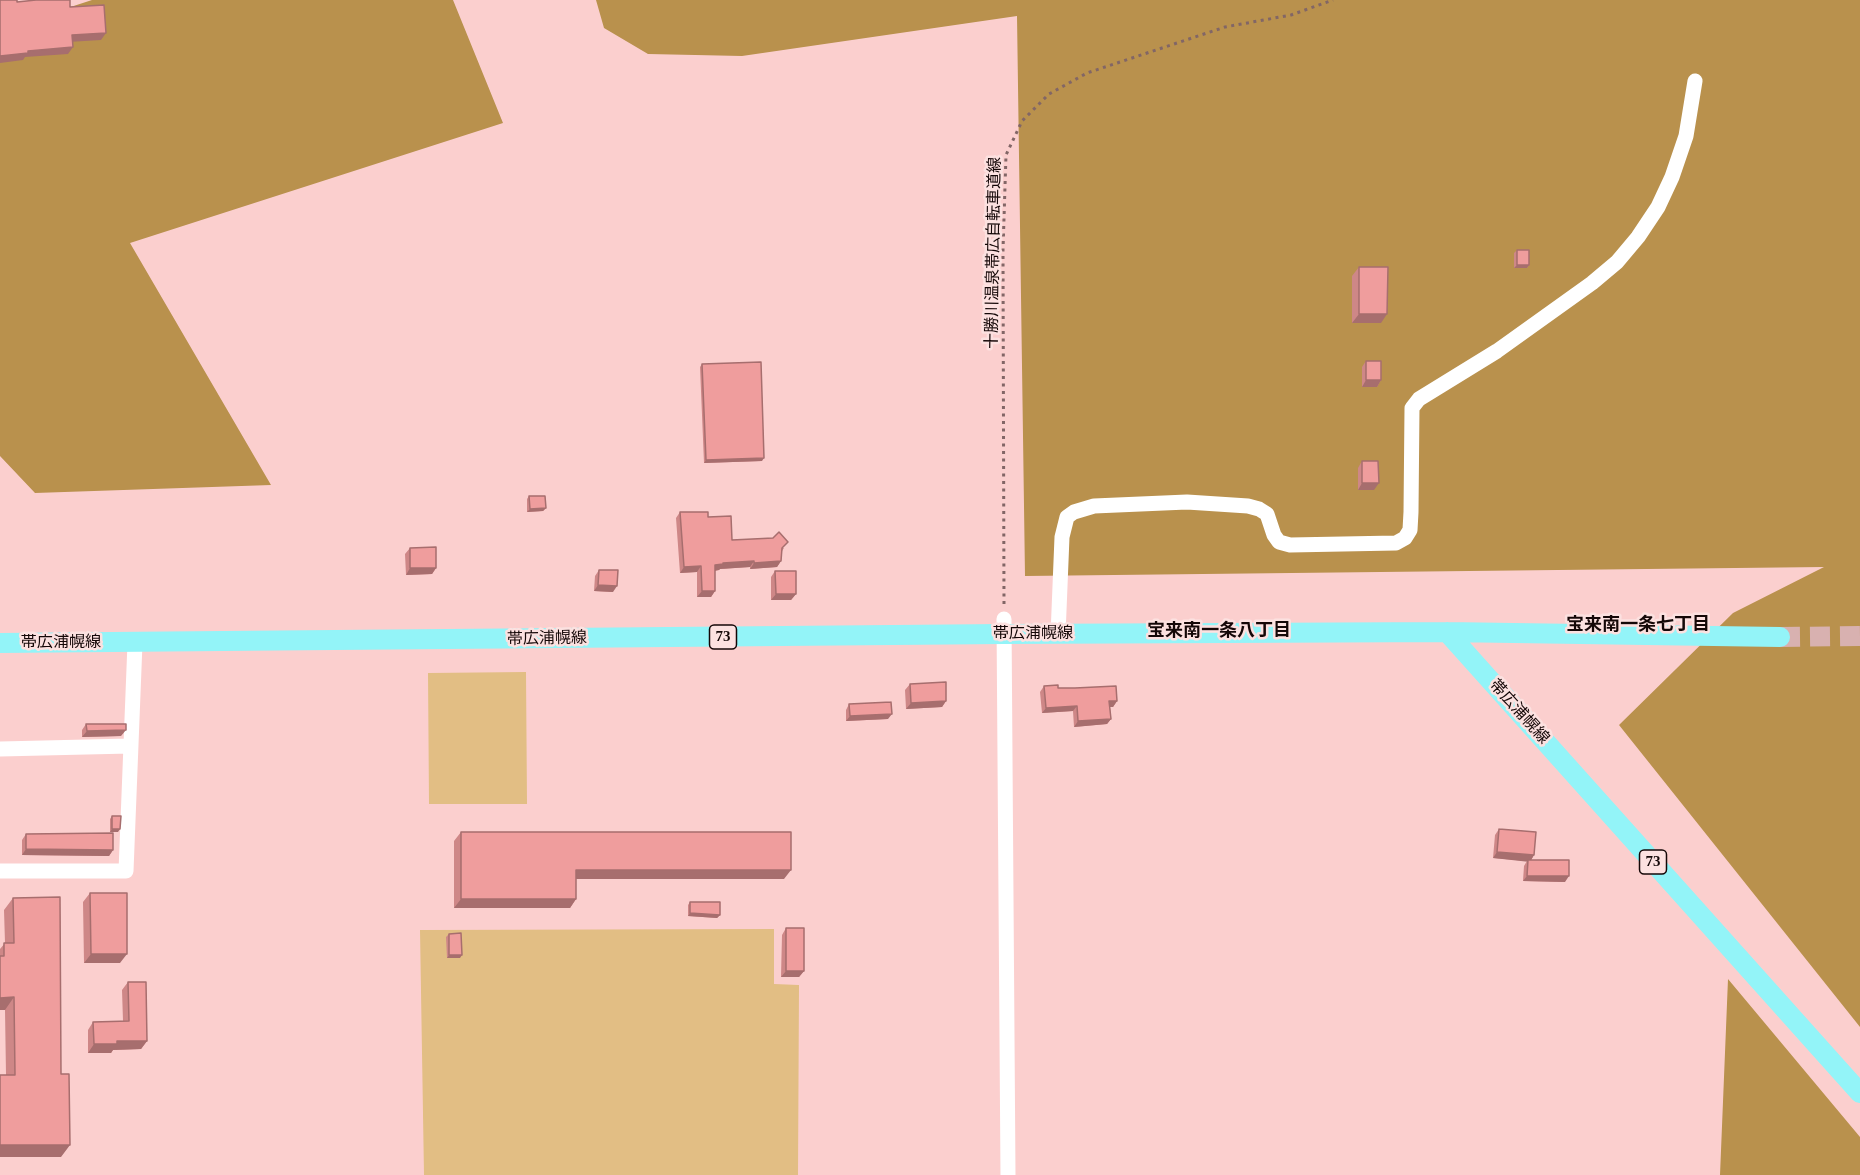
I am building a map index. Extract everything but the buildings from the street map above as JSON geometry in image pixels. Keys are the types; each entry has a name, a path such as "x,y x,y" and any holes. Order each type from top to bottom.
{"main road":[{"name":"帯広浦幌線","path":"0,644 1004,626 1058,635 1447,632 1860,1093"},
{"path":"1447,632 1780,637"}],"street":[{"path":"1058,635 1062,537 1067,517 1074,512 1094,506 1187,502 1248,506 1267,514 1274,535 1279,542 1290,545 1396,543 1405,538 1410,530 1411,512 1412,408 1419,399 1497,351 1592,283 1617,262 1653,214 1672,177 1686,136 1695,81"},
{"path":"1004,626 1008,1175"},
{"path":"0,871 126,871 129,746 135,643"},
{"path":"0,748 129,746"}],"path":[{"name":"十勝川温泉帯広自転車道線","path":"1004,626 1003,250 1006,155 1022,121 1049,94 1087,73 1224,27 1291,15 1333,0"}],"shaded area":[{"path":"92,0 453,0 503,123 130,243 271,485 35,493 0,456 0,30"},
{"path":"596,0 1860,0 1860,1027 1619,725 1733,613 1824,567 1025,576 1017,16 742,56 648,54 604,28"},
{"path":"526,672 527,804 429,804 428,673"},
{"path":"774,929 774,984 799,985 798,1175 424,1175 420,930"},
{"path":"1728,979 1860,1137 1860,1175 1720,1175"}],"tunnel":[{"path":"1780,637 1860,636"}],"district":[{"name":"宝来南一条七丁目","path":"1638,625"},
{"name":"宝来南一条八丁目","path":"1219,631"}]}
